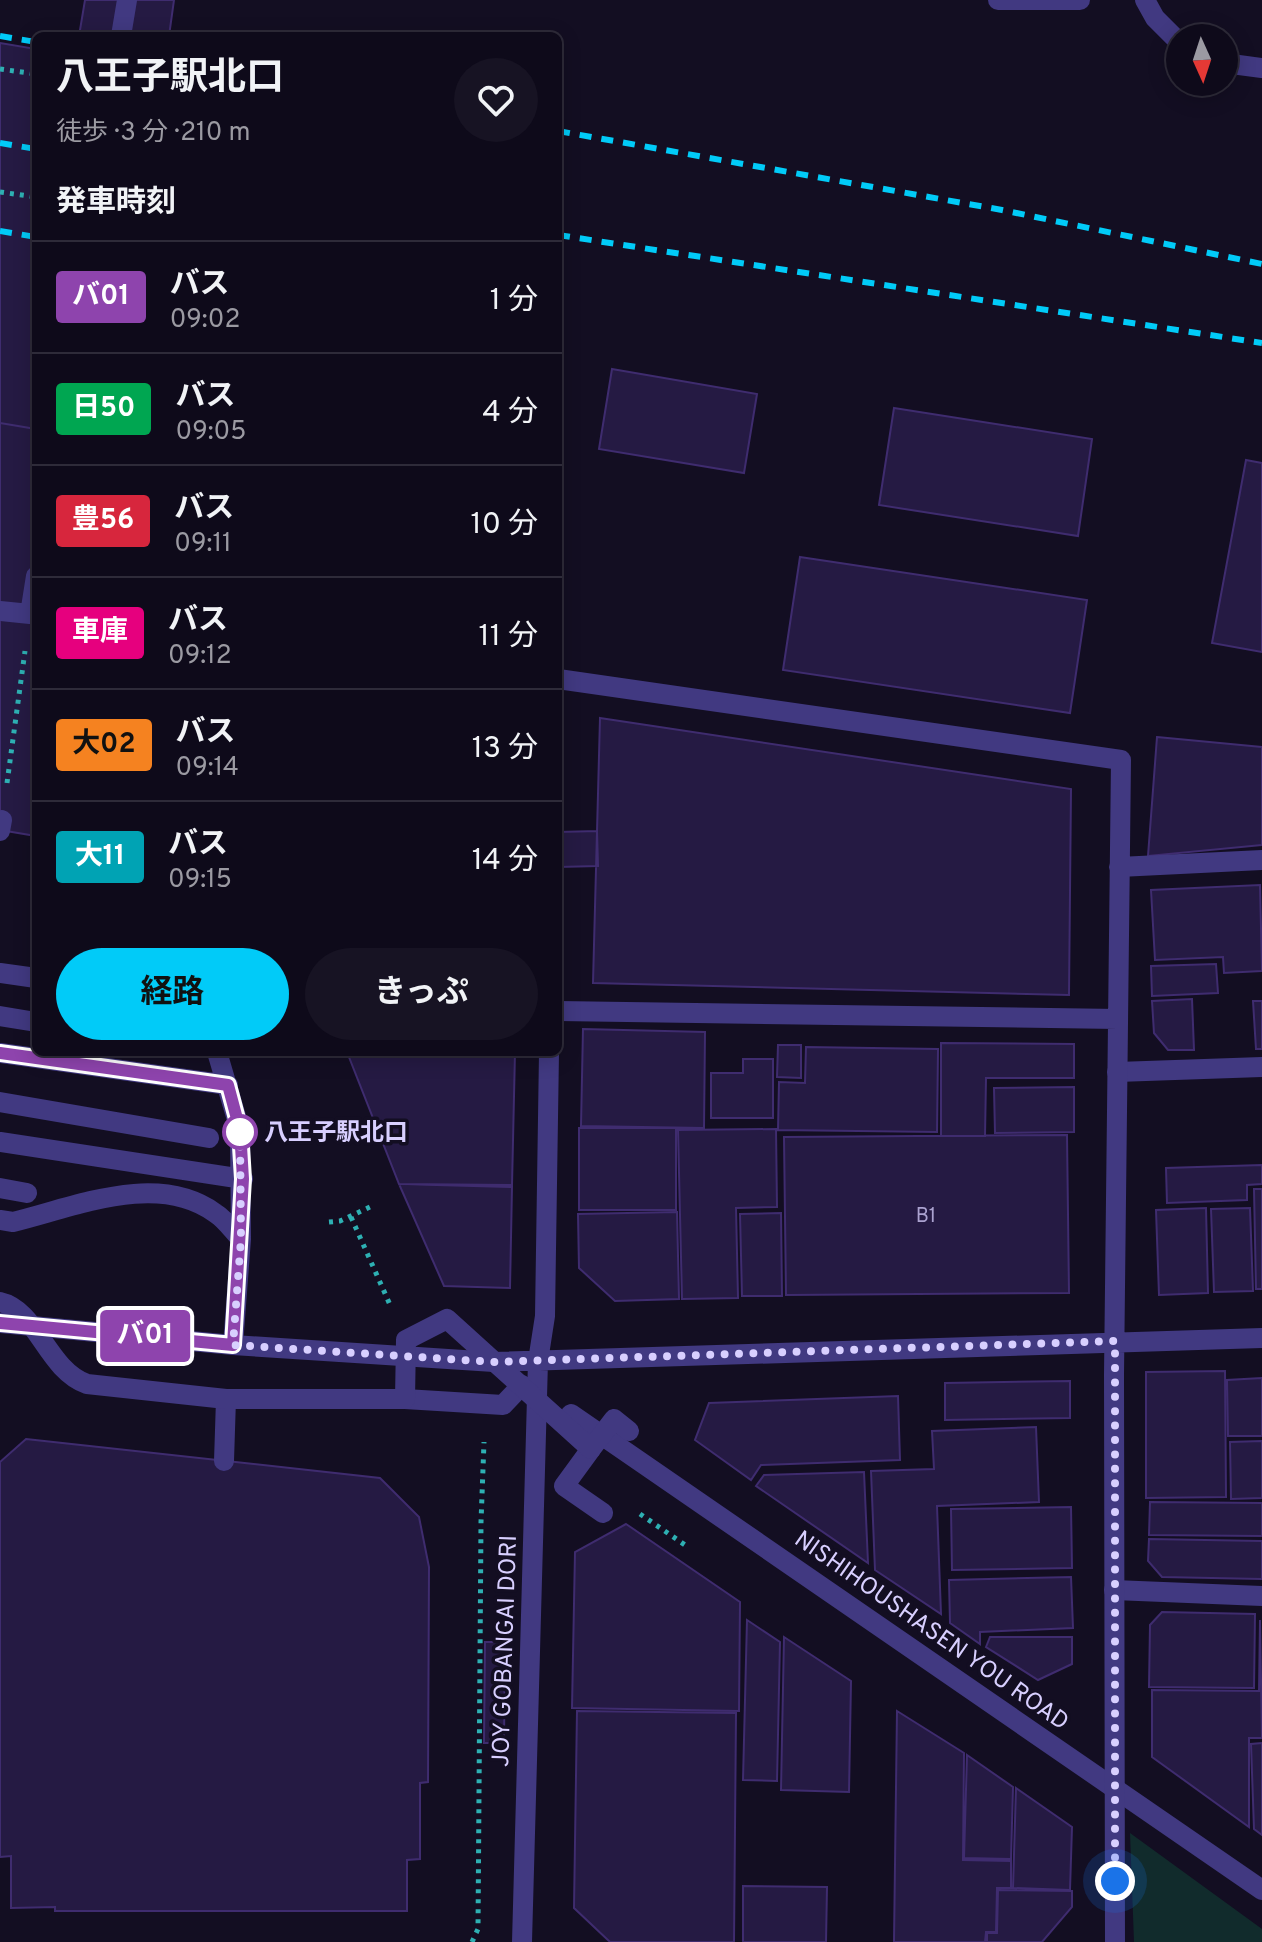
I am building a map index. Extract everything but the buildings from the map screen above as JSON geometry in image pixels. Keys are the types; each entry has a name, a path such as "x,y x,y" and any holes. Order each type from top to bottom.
{"street":[{"path":"122,32 127,0"},
{"path":"998,0 1080,0"},
{"path":"1145,0 1155,18 1166,29"},
{"path":"1238,65 1262,68"},
{"path":"0,611 30,614 32,601"},
{"path":"562,680 1121,760 1115,1341 1115,1942"},
{"path":"1119,867 1262,860"},
{"path":"0,973 32,977"},
{"path":"562,1011 1118,1019"},
{"path":"0,1016 32,1021"},
{"path":"0,1053 228,1085"},
{"path":"218,1056 240,1130 243,1179 233,1345"},
{"name":"JOY GOBANGAI DORI","path":"522,1942 538,1361 545,1316 549,1056"},
{"path":"1117,1072 1262,1067"},
{"path":"0,1102 209,1138"},
{"path":"0,1142 243,1179"},
{"path":"0,1188 27,1193"},
{"path":"0,1220 13,1222 135,1192 191,1200 217,1213 241,1239"},
{"path":"0,1302 19,1312 73,1379 87,1384 226,1399 405,1399 503,1405 522,1385"},
{"path":"405,1399 406,1340 447,1319 591,1449"},
{"path":"0,1323 233,1345 494,1362 1262,1338"},
{"path":"224,1461 226,1399"},
{"name":"NISHIHOUSHASEN YOU ROAD","path":"571,1414 1262,1890"},
{"path":"603,1513 564,1486 583,1474 591,1449 614,1419 629,1431"},
{"path":"1114,1590 1262,1596"}],"path":[{"path":"0,69 32,73"},
{"path":"0,192 32,196"},
{"path":"1,826 30,614"},
{"path":"329,1222 351,1217 370,1207"},
{"path":"351,1217 406,1340"},
{"path":"472,1942 478,1929 481,1522 485,1428"},
{"path":"481,1522 491,1523"}],"green space":[{"path":"1130,1833 1262,1929 1262,1942 1134,1942"}],"railway":[{"path":"0,36 32,41"},
{"path":"562,132 1002,210 1262,264"},
{"path":"0,143 32,148"},
{"path":"0,231 32,236"},
{"path":"562,236 1262,343"}],"bus line":[{"name":"バ01","path":"0,1053 228,1085 240,1130 243,1179 233,1345 0,1323"}],"place":[{"name":"八王子駅北口","path":"240,1132"}],"route":[{"path":"240,1132 243,1179 233,1345 494,1362 1115,1341 1115,1881"}]}
